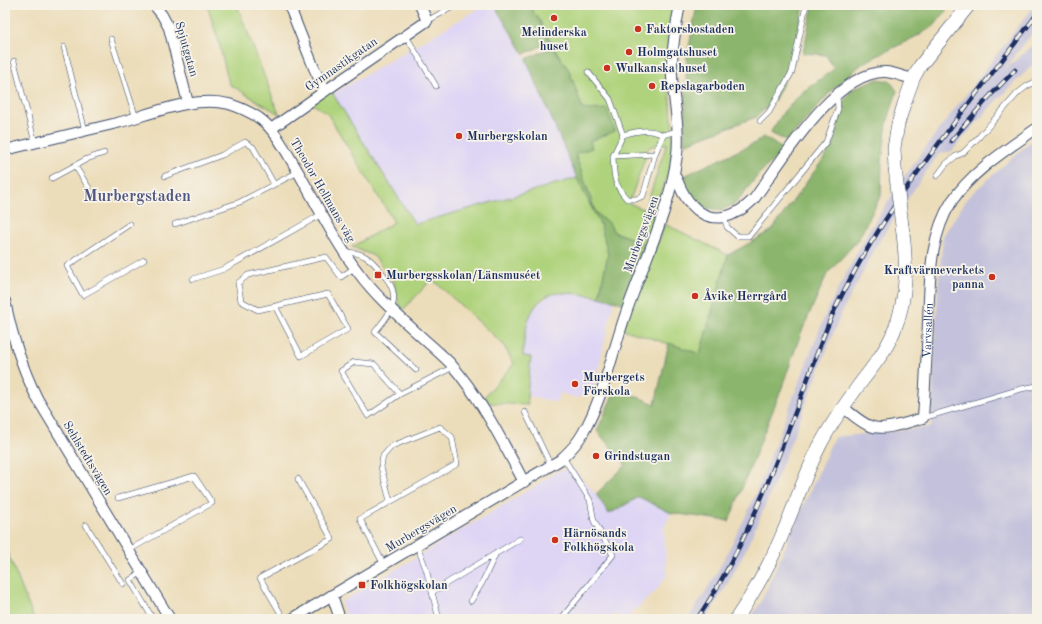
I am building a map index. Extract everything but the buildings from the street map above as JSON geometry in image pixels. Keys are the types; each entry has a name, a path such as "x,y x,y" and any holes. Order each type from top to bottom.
{"street":[{"name":"Spjutgatan","path":"154,5 162,15 169,28 188,103"},
{"path":"289,5 314,68 325,91"},
{"path":"420,5 427,21"},
{"name":"Murbergsvägen","path":"292,619 551,466 572,449 584,433 600,396 626,314 670,195 677,154 672,45 680,5"},
{"path":"736,619 758,586 819,447 844,408 876,364 894,331 901,309 906,280 906,261 895,168 894,148 898,124 913,79 920,66 969,5"},
{"name":"Gymnastikgatan","path":"271,129 427,21"},
{"path":"674,173 683,193 692,206 713,217 724,218 735,214 745,208 754,199 807,125 820,109 836,95 857,80 870,75 887,72 913,79"},
{"name":"Theodor Hellmans väg","path":"5,150 136,118 188,103 210,101 229,104 246,110 259,118 271,129 354,268 372,290 453,367 488,416 524,482"},
{"name":"Varvsallén","path":"923,418 933,248 944,216 952,200 978,172 1037,128"},
{"name":"Sehlstedtsvägen","path":"5,301 18,354 37,398 170,619"},
{"path":"844,408 860,421 871,427 884,427 923,418"},
{"path":"332,595 340,619"}],"lane":[{"path":"427,21 456,5"},
{"path":"760,121 769,112 792,72 806,5"},
{"path":"406,36 436,86"},
{"path":"111,39 136,118"},
{"path":"64,47 85,131"},
{"path":"14,61 35,143"},
{"path":"588,72 610,99 623,136"},
{"path":"937,176 946,164 956,156 963,153 978,138 1018,93 1037,81"},
{"path":"724,218 727,227 737,236 749,236 826,142 838,109 836,95"},
{"path":"663,135 655,154 643,196 636,200 627,199 621,193 614,179 613,156 623,136 632,132 647,130 663,135 677,131"},
{"path":"165,176 222,155 245,142 253,147 274,184"},
{"path":"52,178 87,159 104,153"},
{"path":"613,156 655,154"},
{"path":"75,166 89,188"},
{"path":"175,224 240,202 298,172"},
{"path":"193,279 224,268 322,214"},
{"path":"130,224 68,266 83,295 144,260"},
{"path":"344,253 351,252 368,257 373,261 392,286 394,299 392,310 375,332 416,370"},
{"path":"275,306 301,356 348,329 328,294 275,306 258,310 242,301 238,283 248,274 326,257 341,277 354,268"},
{"path":"400,394 374,364 354,362 341,371 368,416 400,394 453,367"},
{"path":"923,418 1021,389 1037,386"},
{"path":"525,412 551,466"},
{"path":"384,564 360,519 457,464 452,437 440,427 392,446 383,456 381,467 390,501"},
{"path":"562,619 613,555 594,521 590,500 563,457"},
{"path":"118,498 194,476 212,503 129,550"},
{"path":"284,619 260,578 332,539 298,479"},
{"path":"86,525 124,584"},
{"path":"432,592 496,552 520,539"},
{"path":"417,545 426,569 439,619"},
{"path":"471,601 482,583 496,552"},
{"path":"142,572 130,580 153,619"}],"shaded area":[{"name":"Murbergskolan","path":"485,5 494,5 526,59 577,178 415,224 333,94"},
{"path":"1035,5 1037,5 1037,27 1003,71 1037,42 1037,61 994,103 952,151 939,154 880,240 841,314 773,488 745,551 727,585 706,619 688,619 714,578 745,518 828,308 868,232 907,173 940,128"},
{"path":"1037,136 1037,619 748,619 760,604 834,437 931,427 938,288 943,236 969,196"},
{"path":"564,293 599,297 614,301 593,388 578,398 560,393 557,402 527,396 531,357 523,356 523,340 529,317 539,303 550,295"},
{"name":"Härnösands Folkhögskola","path":"572,468 596,494 609,514 639,497 671,513 664,528 667,575 654,593 625,619 613,614 608,619 347,619 341,602 532,488 556,472"}],"green space":[{"path":"207,5 237,5 279,114 229,84 219,43"},
{"path":"494,5 531,5 533,12 537,16 550,42 524,54"},
{"path":"532,5 675,5 669,35 668,81 673,127 671,163 646,244 614,232 609,223 601,218 595,211 575,154 590,141 615,131 583,110 569,71 553,46 539,19 533,12","holes":["667,143 645,210 629,203 649,147"]},
{"path":"697,5 804,5 790,70 774,101 756,117 684,144 687,53"},
{"path":"813,5 951,5 934,26 863,63 834,88 787,141 770,133 784,111 801,93 834,69 826,55 803,53"},
{"path":"553,47 569,70 583,110 607,109 615,131 590,141 592,148 575,154 595,211 601,218 609,223 614,232 646,244 626,304 599,297 608,254 601,226 577,178 526,59"},
{"path":"878,79 890,81 897,91 887,123 882,162 881,195 858,240 827,274 801,333 781,390 729,521 671,513 639,497 609,514 596,494 626,465 597,431 616,388 655,404 669,343 700,354 728,255 771,231 833,146 843,103 851,90"},
{"path":"331,81 333,94 415,224 577,178 601,226 608,254 599,297 574,293 549,295 536,306 531,313 526,330 523,356 531,357 527,396 528,405 489,403 485,396 514,364 503,344 432,279 404,309 399,305 394,282 374,256 352,247 394,222 327,113 311,103 324,93"},
{"path":"764,137 784,150 759,174 735,204 721,210 706,208 685,187 686,175 755,143"},
{"path":"665,224 728,255 700,354 622,329"},
{"path":"5,546 34,619 5,619"}],"railway":[{"path":"697,619 729,566 756,511 826,330 856,269 903,193 955,121 1037,14"},
{"path":"951,141 988,98 1015,70"}],"place":[{"name":"Melinderska huset","path":"554,18"},
{"name":"Faktorsbostaden","path":"638,29"},
{"name":"Holmgatshuset","path":"629,52"},
{"name":"Wulkanska huset","path":"607,68"},
{"name":"Repslagarboden","path":"652,86"},
{"name":"Murbergskolan","path":"459,136"},
{"name":"Murbergsskolan/Länsmuséet","path":"378,275"},
{"name":"Kraftvärmeverkets panna","path":"992,277"},
{"name":"Åvike Herrgård","path":"695,296"},
{"name":"Murbergets Förskola","path":"575,384"},
{"name":"Grindstugan","path":"596,456"},
{"name":"Härnösands Folkhögskola","path":"555,540"},
{"name":"Folkhögskolan","path":"362,585"}],"district":[{"name":"Murbergstaden","path":"137,195"}]}
